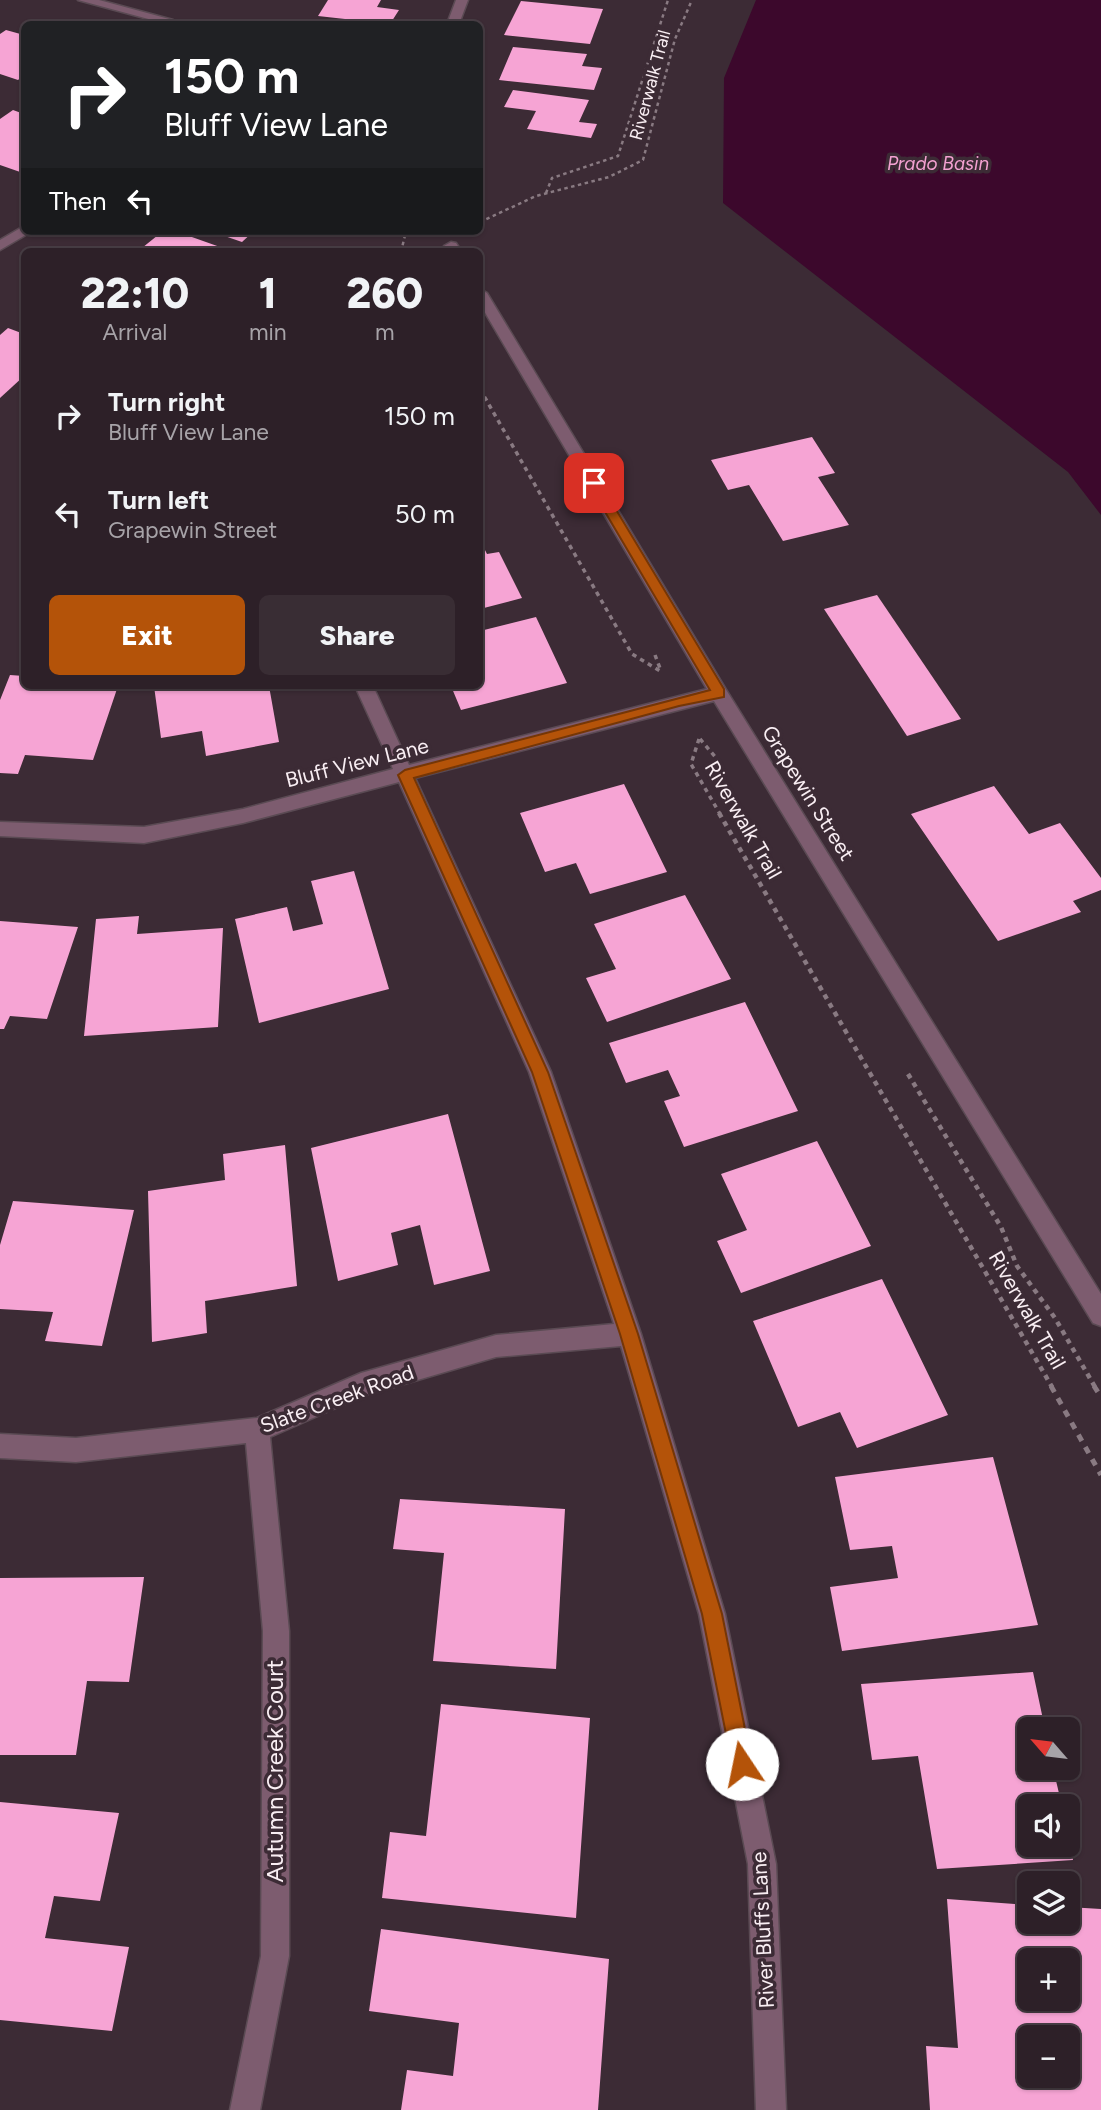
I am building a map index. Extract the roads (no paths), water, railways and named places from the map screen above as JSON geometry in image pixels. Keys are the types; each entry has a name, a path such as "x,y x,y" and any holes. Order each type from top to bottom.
{"street":[{"path":"84,0 167,20"},
{"path":"454,21 462,0"},
{"path":"0,246 21,232"},
{"name":"Grapewin Street","path":"483,298 719,693 1101,1315"},
{"name":"River Bluffs Lane","path":"365,689 540,1072 629,1334 712,1614 762,1864 771,2110"},
{"name":"Bluff View Lane","path":"0,829 144,835 243,816 679,701 719,693"},
{"name":"Slate Creek Road","path":"0,1446 75,1450 257,1430 361,1385 496,1346 629,1334"},
{"name":"Autumn Creek Court","path":"245,2110 275,1956 276,1631 257,1430"}],"water":[{"name":"Prado Basin","path":"756,0 1101,0 1101,515 1068,472 723,203 724,78"}]}
